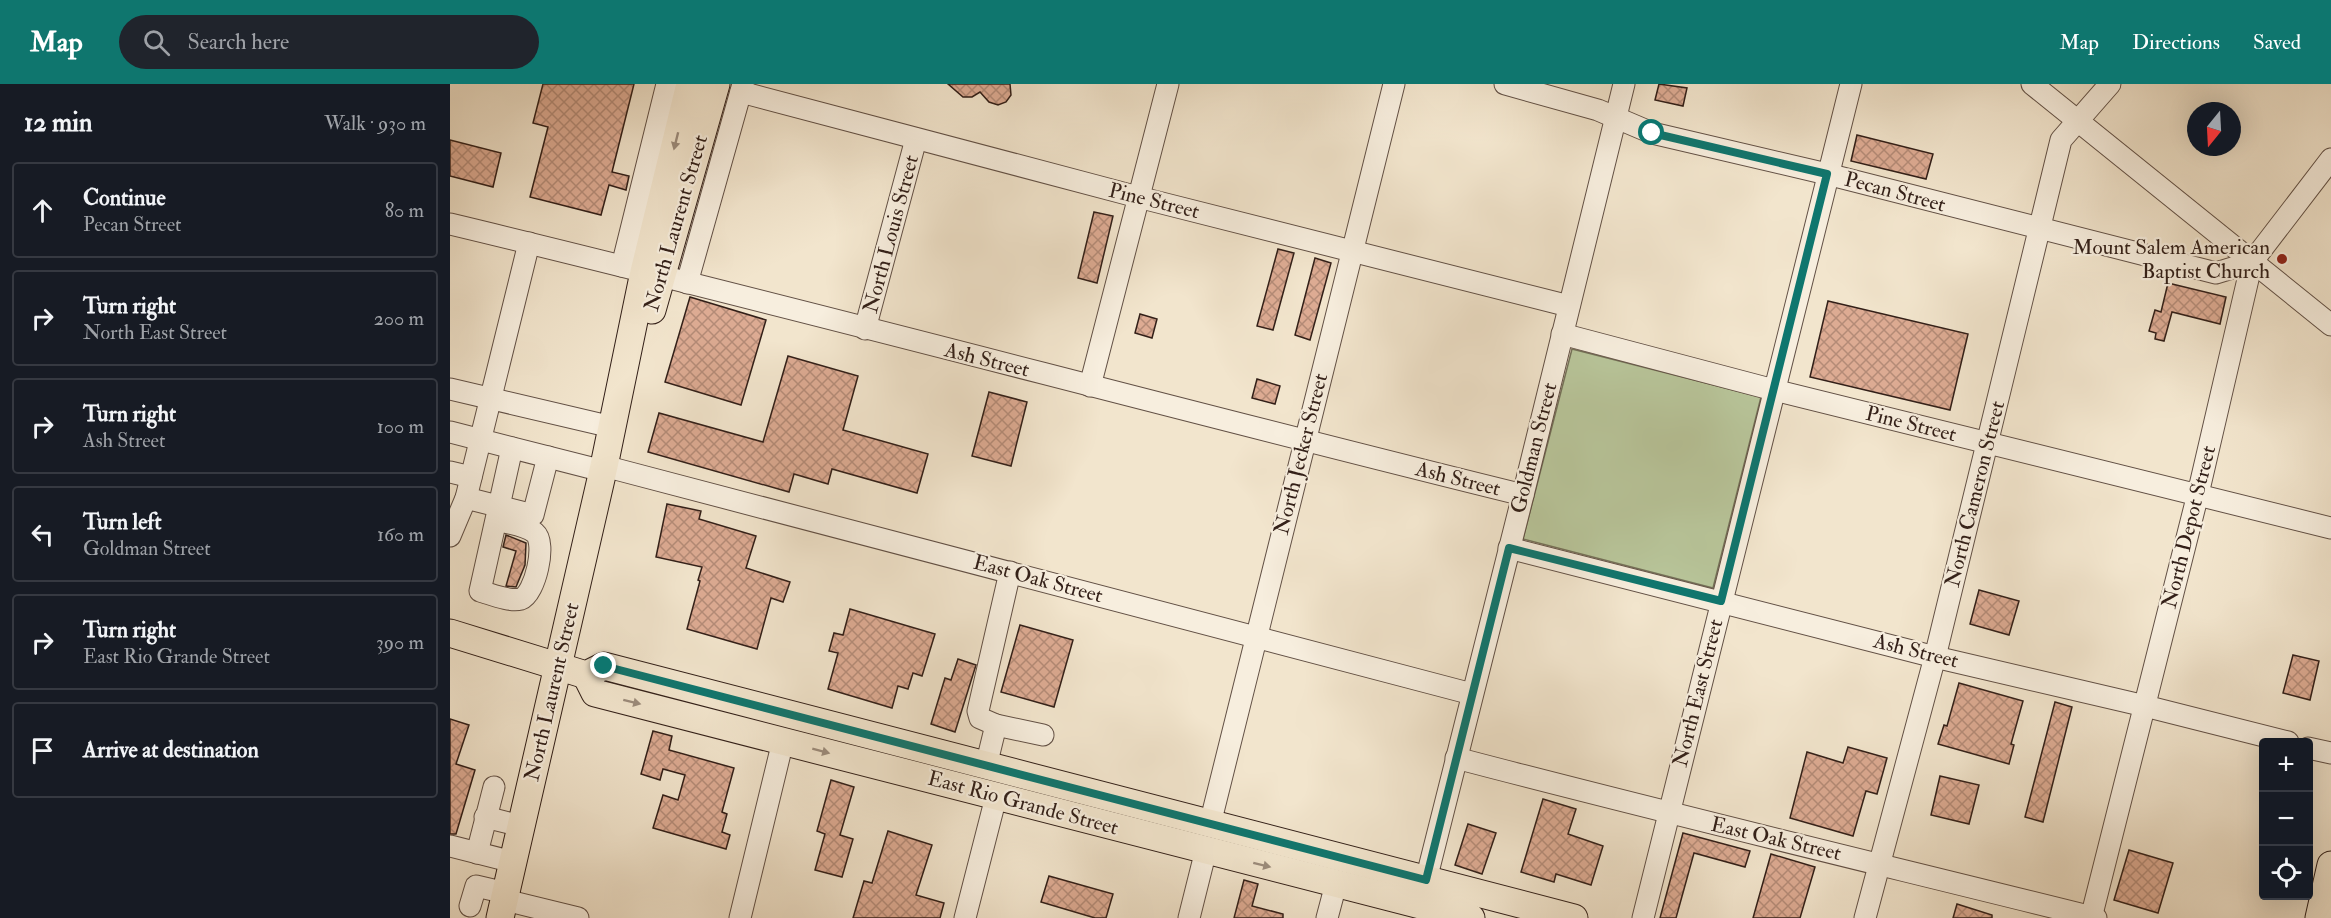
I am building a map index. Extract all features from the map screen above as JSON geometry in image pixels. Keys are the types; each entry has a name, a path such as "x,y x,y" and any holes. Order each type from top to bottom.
{"main road":[{"name":"North Laurent Street","path":"603,468 654,274 690,84"},
{"name":"North Laurent Street","path":"504,904 612,427 654,274 733,87"},
{"name":"East Rio Grande Street","path":"450,633 586,675 604,666 986,766 1471,918"},
{"name":"East Rio Grande Street","path":"586,675 595,693 996,796 1208,837 1348,887 1420,901"},
{"path":"2319,918 2331,865"},
{"path":"1420,901 1429,897 1441,897 1471,903 1479,902 1486,896 1574,918"}],"street":[{"path":"654,274 667,84"},
{"path":"1090,386 1168,84"},
{"name":"North Jecker Street","path":"1189,918 1256,636 1394,84"},
{"name":"Pecan Street","path":"1505,84 1598,110 1652,133 1827,174 2216,273 2252,262"},
{"name":"Goldman Street","path":"1420,901 1524,495 1624,84"},
{"name":"North East Street","path":"1643,918 1851,84"},
{"path":"2032,84 2331,325"},
{"name":"North Cameron Street","path":"1864,918 1935,657 2061,140 2110,84"},
{"name":"Pine Street","path":"733,87 916,140 1569,306"},
{"name":"North Louis Street","path":"866,329 916,140"},
{"name":"North Depot Street","path":"2093,918 2198,494 2252,262 2331,159"},
{"name":"Ash Street","path":"450,224 1524,495"},
{"path":"450,536 471,477 481,440 529,243"},
{"name":"Pine Street","path":"1562,334 1774,390 2331,528"},
{"path":"450,389 612,427"},
{"name":"East Oak Street","path":"450,432 548,457 603,468 1010,572 1472,694"},
{"path":"497,513 512,448"},
{"path":"459,509 533,515 548,457"},
{"path":"450,472 471,477"},
{"name":"Ash Street","path":"1509,548 1935,657 2272,738"},
{"path":"1010,572 978,711 980,718 996,725 1043,735"},
{"path":"986,766 996,725"},
{"path":"740,918 783,741"},
{"path":"2313,749 2331,753"},
{"name":"East Oak Street","path":"1456,758 1668,814 1880,863 2093,918"},
{"path":"477,853 494,787"},
{"path":"965,918 996,796"},
{"path":"485,817 521,826"},
{"path":"450,846 513,862"},
{"path":"450,861 480,869 470,906"},
{"path":"476,886 504,904 578,918"},
{"path":"1327,918 1348,887"}],"green space":[{"path":"1572,349 1761,397 1713,588 1523,539"}],"building":[{"path":"543,84 634,84 612,172 629,176 626,190 609,185 601,215 530,197 548,127 533,123"},
{"path":"948,84 1010,84 1011,95 1006,102 998,105 989,102 980,92 972,97 963,97"},
{"path":"1659,84 1687,88 1683,106 1655,100"},
{"path":"1857,135 1933,154 1926,179 1851,161"},
{"path":"450,140 501,153 493,187 450,176"},
{"path":"1094,212 1113,216 1097,283 1078,278"},
{"path":"1278,249 1294,253 1273,330 1257,326"},
{"path":"1315,258 1331,263 1310,340 1295,335"},
{"path":"2168,283 2226,297 2220,324 2172,312 2164,341 2155,339 2156,333 2149,331 2155,310 2161,312"},
{"path":"690,297 766,320 741,405 665,382"},
{"path":"1828,301 1968,334 1950,410 1810,377"},
{"path":"1140,314 1157,319 1152,338 1135,333"},
{"path":"788,356 858,376 843,430 928,454 917,493 832,469 828,484 794,474 789,492 648,452 659,413 763,442"},
{"path":"1257,379 1280,386 1275,404 1252,398"},
{"path":"989,392 1027,402 1011,466 972,456"},
{"path":"667,504 701,511 699,519 756,536 746,568 790,582 783,602 771,598 757,649 687,629 702,567 656,557"},
{"path":"506,535 526,543 525,565 516,587 506,586 516,551 503,547"},
{"path":"1979,590 2019,601 2009,635 1970,624"},
{"path":"850,609 935,634 922,676 913,673 908,689 898,686 892,708 828,689 838,653 829,651 834,633 843,635"},
{"path":"1020,625 1073,640 1054,707 1001,692"},
{"path":"2293,655 2319,661 2310,700 2283,693"},
{"path":"958,659 976,665 955,732 931,724 945,678 951,680"},
{"path":"1959,683 2023,701 2011,744 2014,745 2009,764 1938,744 1944,725 1947,726"},
{"path":"2055,702 2072,707 2043,822 2025,817"},
{"path":"450,719 469,725 456,764 475,770 456,834 450,834"},
{"path":"653,731 672,736 669,750 734,768 722,812 727,814 722,832 730,835 726,849 653,828 663,795 678,800 685,775 663,769 660,780 641,774"},
{"path":"1848,747 1887,758 1877,794 1866,791 1853,836 1790,818 1807,752 1843,763"},
{"path":"1940,776 1979,785 1969,824 1931,815"},
{"path":"831,780 854,787 840,835 853,839 842,877 815,870 825,834 817,831"},
{"path":"1543,799 1576,809 1568,834 1603,846 1591,885 1556,874 1554,882 1521,872"},
{"path":"1468,824 1496,833 1482,874 1455,865"},
{"path":"888,831 932,845 916,895 944,903 940,918 853,918 864,881 872,883"},
{"path":"1683,833 1750,851 1745,867 1694,853 1676,918 1660,918"},
{"path":"2129,850 2173,863 2158,913 2114,900"},
{"path":"1771,854 1815,867 1800,918 1753,918"},
{"path":"1049,876 1113,894 1106,918 1095,918 1041,902"},
{"path":"1244,880 1258,884 1252,906 1283,914 1283,918 1234,918"},
{"path":"1957,904 1992,915 1992,918 1953,918"}],"place":[{"name":"Mount Salem American Baptist Church","path":"2282,259"}],"route":[{"path":"604,666 1426,880 1509,548 1721,601 1827,174 1652,133"}]}
